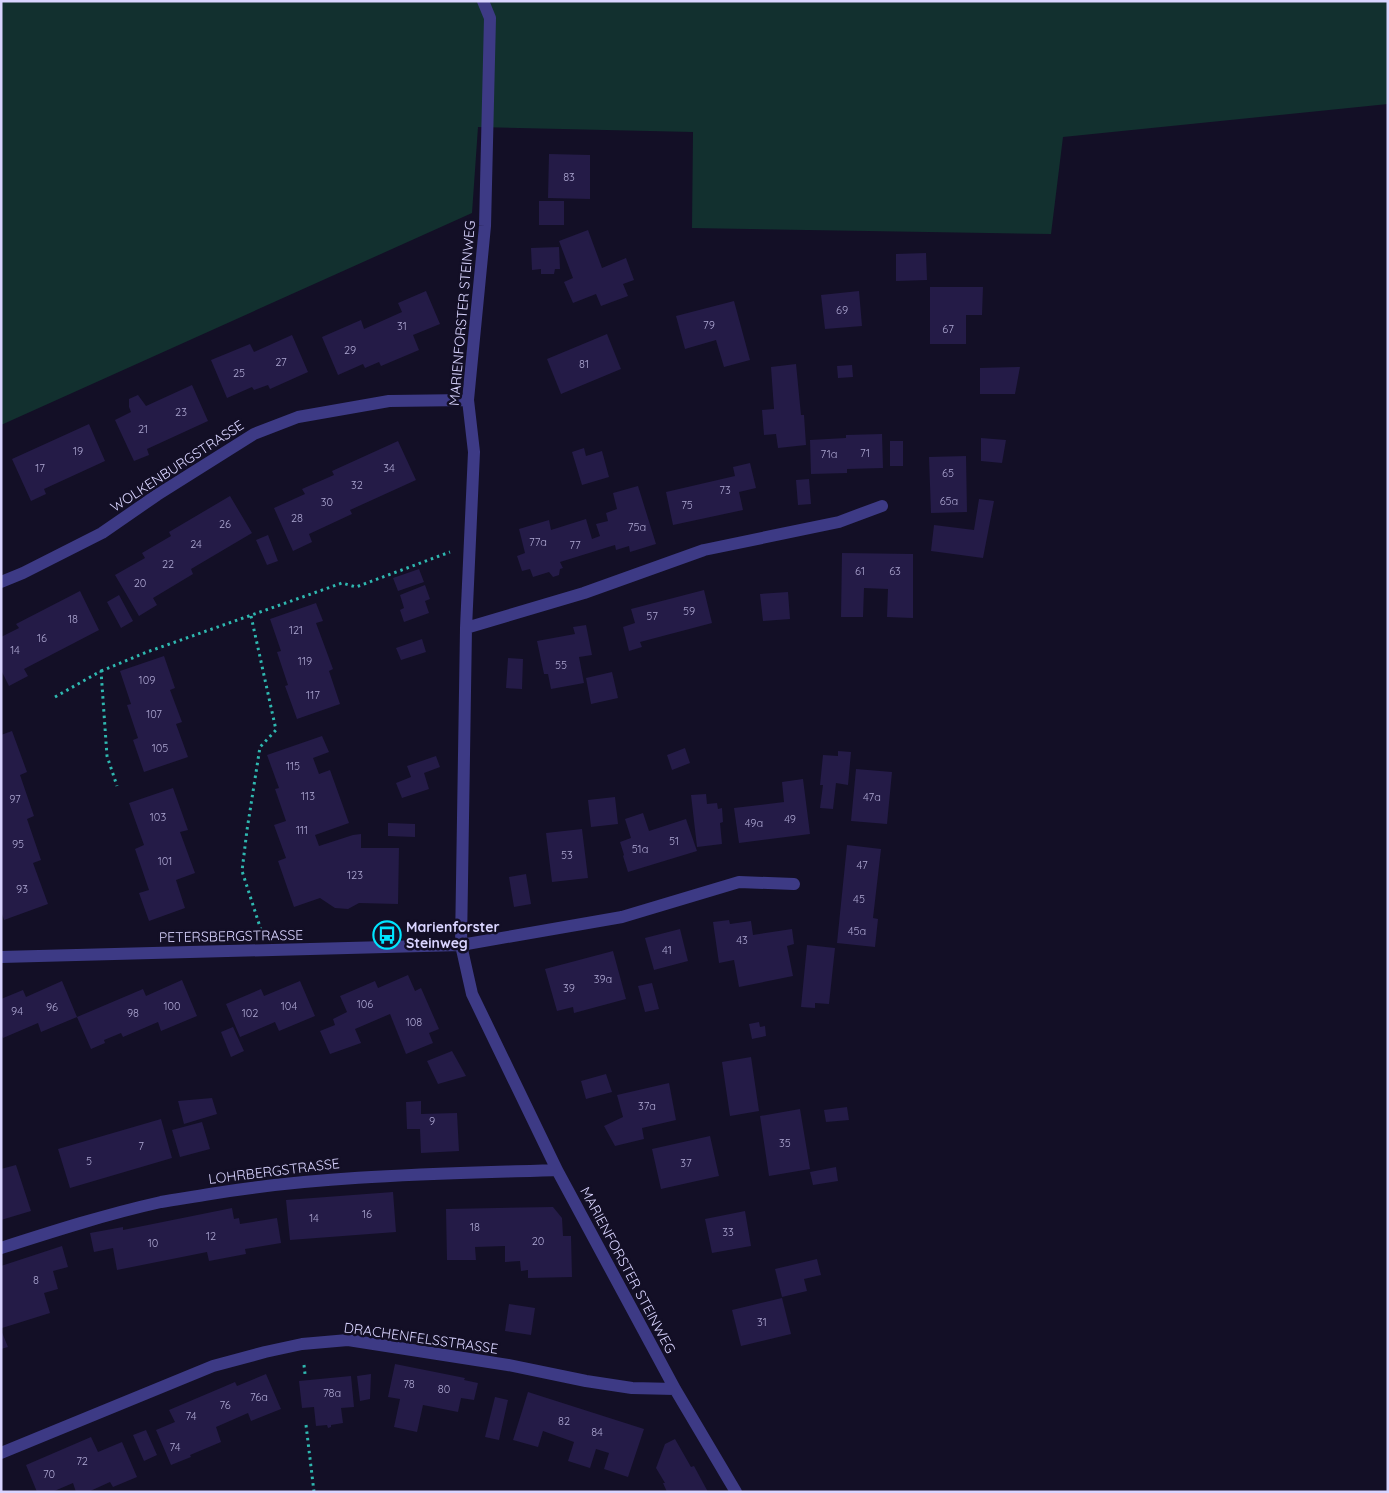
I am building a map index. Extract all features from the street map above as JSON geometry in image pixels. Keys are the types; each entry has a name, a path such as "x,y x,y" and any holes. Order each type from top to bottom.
{"street":[{"name":"MARIENFORSTER STEINWEG","path":"483,1 490,18 486,201 468,400 474,452 466,628 461,945 472,994 557,1170 675,1389 736,1492"},
{"name":"WOLKENBURGSTRASSE","path":"1,582 23,573 102,533 157,495 254,434 298,417 389,401 468,400"},
{"path":"466,628 584,594 704,550 839,522 882,506"},
{"path":"461,945 622,917 739,882 794,884"},
{"name":"PETERSBERGSTRASSE","path":"1,957 461,945"},
{"name":"LOHRBERGSTRASSE","path":"1,1248 77,1224 162,1202 256,1186 397,1175 557,1170"},
{"name":"DRACHENFELSSTRASSE","path":"1,1453 213,1366 302,1344 348,1340 508,1365 586,1381 632,1388 675,1389"}],"path":[{"path":"55,697 100,671 147,652 342,583 356,587 470,544"},
{"path":"251,616 276,730 260,747 242,871 267,950"},
{"path":"100,671 108,756 117,786"},
{"path":"306,1425 314,1492"}],"green space":[{"path":"1,1 1388,1 1388,104 1063,137 1051,234 692,228 693,132 478,127 472,213 1,425"}],"building":[{"path":"549,154 590,155 590,199 548,198"},
{"path":"539,201 564,201 564,225 539,225"},
{"path":"588,230 602,268 626,258 634,280 623,284 628,296 601,306 596,294 573,303 564,282 573,278 559,241"},
{"path":"559,247 560,269 555,269 554,274 541,274 541,269 532,270 531,248"},
{"path":"926,253 927,280 896,281 896,254"},
{"path":"930,287 983,287 982,315 966,315 966,344 930,344"},
{"path":"426,291 440,324 413,335 419,350 381,366 379,362 365,368 363,364 338,375 322,337 361,320 364,329 402,312 398,303"},
{"path":"859,291 862,326 825,329 821,295"},
{"path":"734,301 750,360 724,367 716,340 685,349 676,316"},
{"path":"607,334 621,369 561,394 547,359"},
{"path":"292,335 308,372 270,389 268,385 254,390 252,387 227,398 211,360 250,344 254,352"},
{"path":"796,364 801,415 804,415 806,445 778,448 776,434 764,435 762,410 774,409 771,367"},
{"path":"852,365 853,377 838,378 837,366"},
{"path":"1020,367 1015,394 980,394 980,368"},
{"path":"192,385 208,421 147,449 149,455 134,461 115,420 131,412 129,399 138,395 146,406"},
{"path":"89,424 105,461 44,489 46,494 31,501 12,459"},
{"path":"882,434 883,468 847,469 847,473 811,474 810,440 846,438 846,435"},
{"path":"981,438 1006,440 1002,463 981,461"},
{"path":"398,441 416,480 350,510 352,514 309,534 312,542 293,551 274,508 305,494 302,489 334,475 332,471"},
{"path":"890,441 903,441 903,466 890,466"},
{"path":"584,448 586,456 602,451 609,477 582,485 572,452"},
{"path":"966,456 967,512 931,513 929,457"},
{"path":"750,463 756,488 739,492 743,510 673,525 666,492 735,476 733,467"},
{"path":"809,479 811,504 798,505 796,480"},
{"path":"638,486 656,544 630,552 629,546 616,550 615,545 560,562 563,568 560,569 559,575 553,577 549,572 533,577 530,569 522,571 517,556 525,553 519,529 549,520 551,530 586,519 592,539 600,536 596,524 608,521 606,513 617,509 613,493"},
{"path":"230,496 252,533 191,569 193,574 153,598 157,605 139,616 115,575 145,558 142,553 171,536 169,532"},
{"path":"979,499 994,501 983,558 931,551 934,525 974,530"},
{"path":"268,535 278,561 267,565 256,540"},
{"path":"842,553 913,554 913,618 887,617 888,589 864,588 863,617 841,617"},
{"path":"419,569 424,582 398,591 393,578"},
{"path":"425,585 430,599 425,601 429,613 404,622 400,610 404,608 400,595"},
{"path":"704,590 712,623 640,642 642,647 629,651 623,627 635,623 631,609"},
{"path":"80,591 99,630 24,669 28,676 9,686 1,670 1,637 19,628 16,624"},
{"path":"788,592 790,619 763,621 760,594"},
{"path":"119,595 133,621 121,628 107,602"},
{"path":"316,603 323,621 316,623 333,669 329,671 340,704 297,719 285,686 288,685 277,652 281,651 270,619"},
{"path":"586,625 592,655 579,657 584,683 551,689 548,674 544,674 537,641 575,634 573,627"},
{"path":"422,639 426,652 401,660 396,648"},
{"path":"164,656 175,688 170,690 182,722 176,724 188,757 144,772 133,740 138,738 127,705 131,704 120,671"},
{"path":"508,658 523,659 522,689 506,688"},
{"path":"612,672 618,698 591,704 586,678"},
{"path":"12,731 27,772 20,775 34,816 27,819 41,860 33,863 48,904 4,920 1,911 1,735"},
{"path":"322,736 329,752 313,758 319,774 330,770 349,823 315,835 319,846 361,834 361,848 399,848 398,904 359,903 348,909 335,908 320,898 294,907 278,861 286,858 274,825 286,821 275,789 279,788 267,755"},
{"path":"685,748 690,763 672,770 667,755"},
{"path":"838,751 851,752 848,785 836,783 833,809 820,808 823,785 820,785 823,755 838,756"},
{"path":"436,756 440,767 424,773 429,789 402,798 396,783 411,777 407,766"},
{"path":"856,769 892,772 887,824 851,821"},
{"path":"803,779 810,834 739,843 734,808 784,802 782,782"},
{"path":"173,788 188,830 180,832 195,873 176,880 185,908 149,921 139,893 149,890 135,849 144,845 129,803"},
{"path":"706,794 707,804 717,803 718,809 722,808 723,822 720,823 722,844 697,847 691,795"},
{"path":"615,797 618,824 591,827 588,800"},
{"path":"643,813 649,831 686,819 697,851 628,872 620,842 631,838 625,819"},
{"path":"388,823 415,824 415,837 388,836"},
{"path":"582,829 588,878 552,882 546,833"},
{"path":"847,845 881,849 873,918 878,919 875,947 837,943"},
{"path":"526,874 531,904 514,907 509,877"},
{"path":"729,920 730,924 751,921 753,935 792,929 794,944 787,946 793,976 739,987 734,960 719,963 713,922"},
{"path":"680,929 688,961 654,970 645,938"},
{"path":"807,945 835,948 829,1004 815,1003 815,1008 801,1007"},
{"path":"613,951 626,999 574,1013 573,1007 557,1011 545,969"},
{"path":"408,975 415,991 421,988 439,1029 429,1033 433,1043 406,1054 390,1014 355,1029 361,1043 330,1054 320,1031 335,1025 333,1019 347,1012 340,996 375,981 378,988"},
{"path":"182,980 197,1016 161,1031 158,1022 123,1037 121,1033 104,1040 105,1043 91,1049 77,1017 143,989 146,996"},
{"path":"62,981 77,1017 41,1032 38,1023 3,1038 1,1034 1,999 23,990 26,997"},
{"path":"300,981 315,1016 279,1031 275,1022 240,1037 226,1004 261,989 264,996"},
{"path":"652,983 659,1009 645,1012 638,986"},
{"path":"759,1022 760,1027 765,1026 766,1036 752,1039 749,1024"},
{"path":"233,1027 244,1051 231,1057 221,1032"},
{"path":"452,1051 466,1076 438,1084 427,1061"},
{"path":"751,1057 759,1111 730,1116 722,1062"},
{"path":"606,1074 612,1092 586,1099 581,1081"},
{"path":"669,1083 676,1120 642,1128 644,1139 615,1146 604,1126 623,1117 617,1095"},
{"path":"212,1098 217,1114 184,1124 178,1101"},
{"path":"421,1101 421,1114 457,1113 459,1151 421,1153 420,1129 407,1129 406,1102"},
{"path":"847,1107 849,1120 826,1122 824,1110"},
{"path":"800,1109 810,1169 769,1176 760,1116"},
{"path":"161,1119 172,1158 70,1188 58,1149"},
{"path":"202,1122 210,1149 180,1157 172,1130"},
{"path":"710,1136 719,1176 661,1189 652,1149"},
{"path":"16,1165 31,1211 1,1220 1,1169"},
{"path":"836,1167 838,1181 813,1185 810,1172"},
{"path":"393,1192 396,1232 290,1240 286,1200"},
{"path":"553,1207 562,1218 563,1236 571,1236 572,1277 528,1278 528,1270 521,1271 520,1261 505,1262 505,1246 475,1247 476,1260 447,1260 446,1209"},
{"path":"232,1208 234,1219 239,1218 240,1224 277,1218 281,1243 245,1249 246,1254 209,1261 207,1252 117,1270 113,1248 94,1252 90,1233 123,1227 123,1230"},
{"path":"745,1211 751,1246 712,1253 705,1219"},
{"path":"62,1246 68,1267 53,1271 58,1289 44,1293 50,1313 2,1328 1,1266"},
{"path":"817,1259 821,1275 804,1279 807,1291 782,1297 775,1269"},
{"path":"782,1298 791,1334 741,1346 732,1310"},
{"path":"509,1304 535,1308 531,1335 505,1331"},
{"path":"1,1330 8,1347 1,1349"},
{"path":"395,1364 465,1378 464,1380 478,1383 474,1400 461,1398 458,1412 423,1405 417,1432 394,1427 400,1399 388,1397"},
{"path":"266,1374 281,1409 251,1421 248,1413 216,1427 221,1442 171,1465 156,1430 175,1422 169,1410 235,1382 237,1386"},
{"path":"371,1374 370,1399 360,1401 357,1376"},
{"path":"351,1376 354,1407 341,1408 343,1423 331,1425 328,1428 327,1425 316,1426 314,1407 302,1408 299,1381"},
{"path":"528,1392 644,1429 628,1477 604,1469 609,1453 596,1449 590,1468 568,1461 574,1442 543,1431 538,1447 513,1440"},
{"path":"495,1397 508,1400 499,1440 485,1437"},
{"path":"146,1430 157,1455 144,1461 133,1435"},
{"path":"91,1437 98,1452 122,1442 137,1477 113,1487 110,1482 88,1492 76,1492 73,1483 52,1492 37,1492 26,1465"},
{"path":"675,1439 691,1467 694,1466 708,1492 667,1492 663,1483 665,1483 656,1468 665,1444"}],"place":[{"name":"Marienforster Steinweg","path":"387,935"}]}
